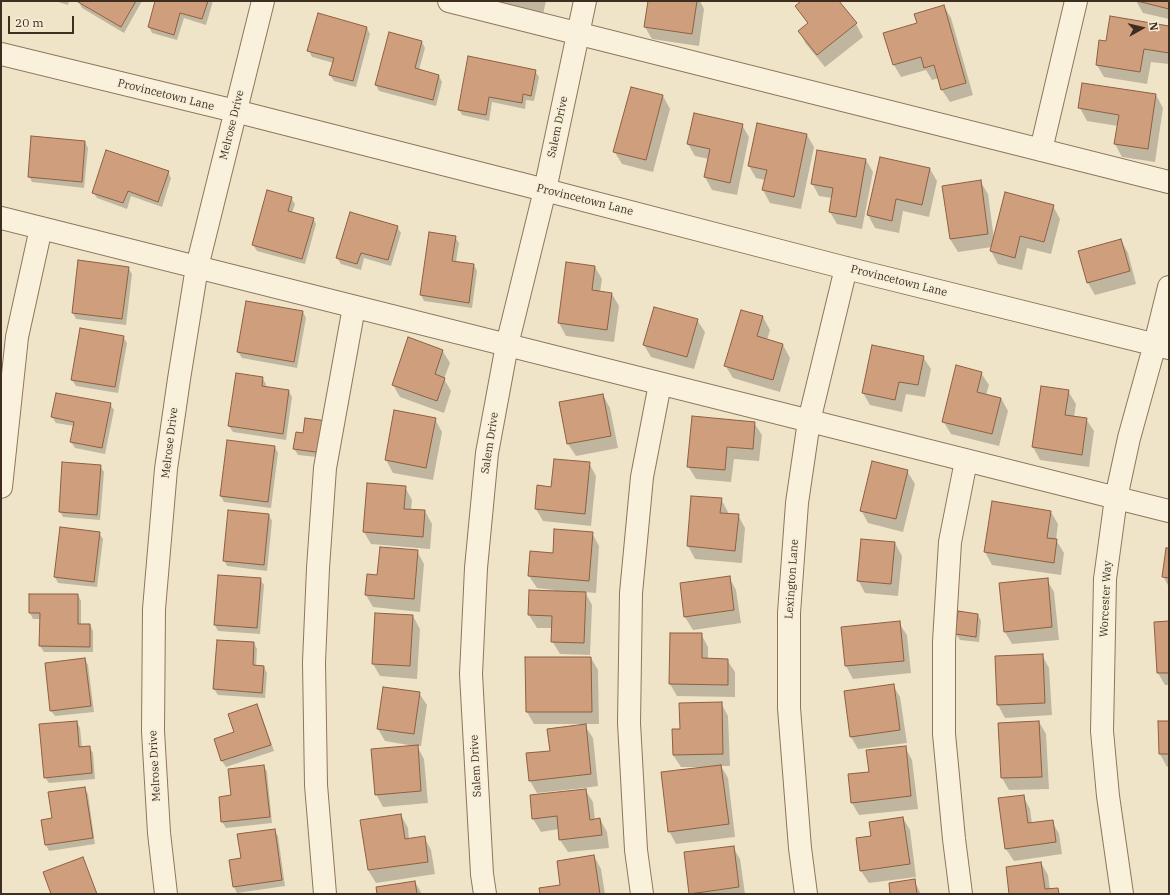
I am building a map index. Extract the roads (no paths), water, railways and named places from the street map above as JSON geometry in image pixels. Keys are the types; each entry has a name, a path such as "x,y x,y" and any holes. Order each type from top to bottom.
{"street":[{"name":"Melrose Drive","path":"166,894 159,833 153,731 154,609 166,469 197,267 263,1"},
{"path":"449,1 1169,182"},
{"name":"Salem Drive","path":"485,894 482,874 471,674 476,568 487,453 507,345 544,190 585,1"},
{"path":"1041,150 1076,1"},
{"name":"Provincetown Lane","path":"1,54 544,190 846,268 1162,346"},
{"path":"1,218 1169,512"},
{"path":"1,487 17,337 41,228"},
{"name":"Lexington Lane","path":"806,894 800,848 789,708 789,629 797,503 809,421 846,268"},
{"name":"Worcester Way","path":"1122,894 1108,796 1102,732 1105,579 1116,498 1129,438 1162,346 1169,286"},
{"path":"325,894 316,777 314,662 317,576 325,468 354,307"},
{"path":"642,894 636,850 629,723 631,593 642,478 660,384"},
{"path":"961,894 944,734 944,650 950,542 966,461"}]}
